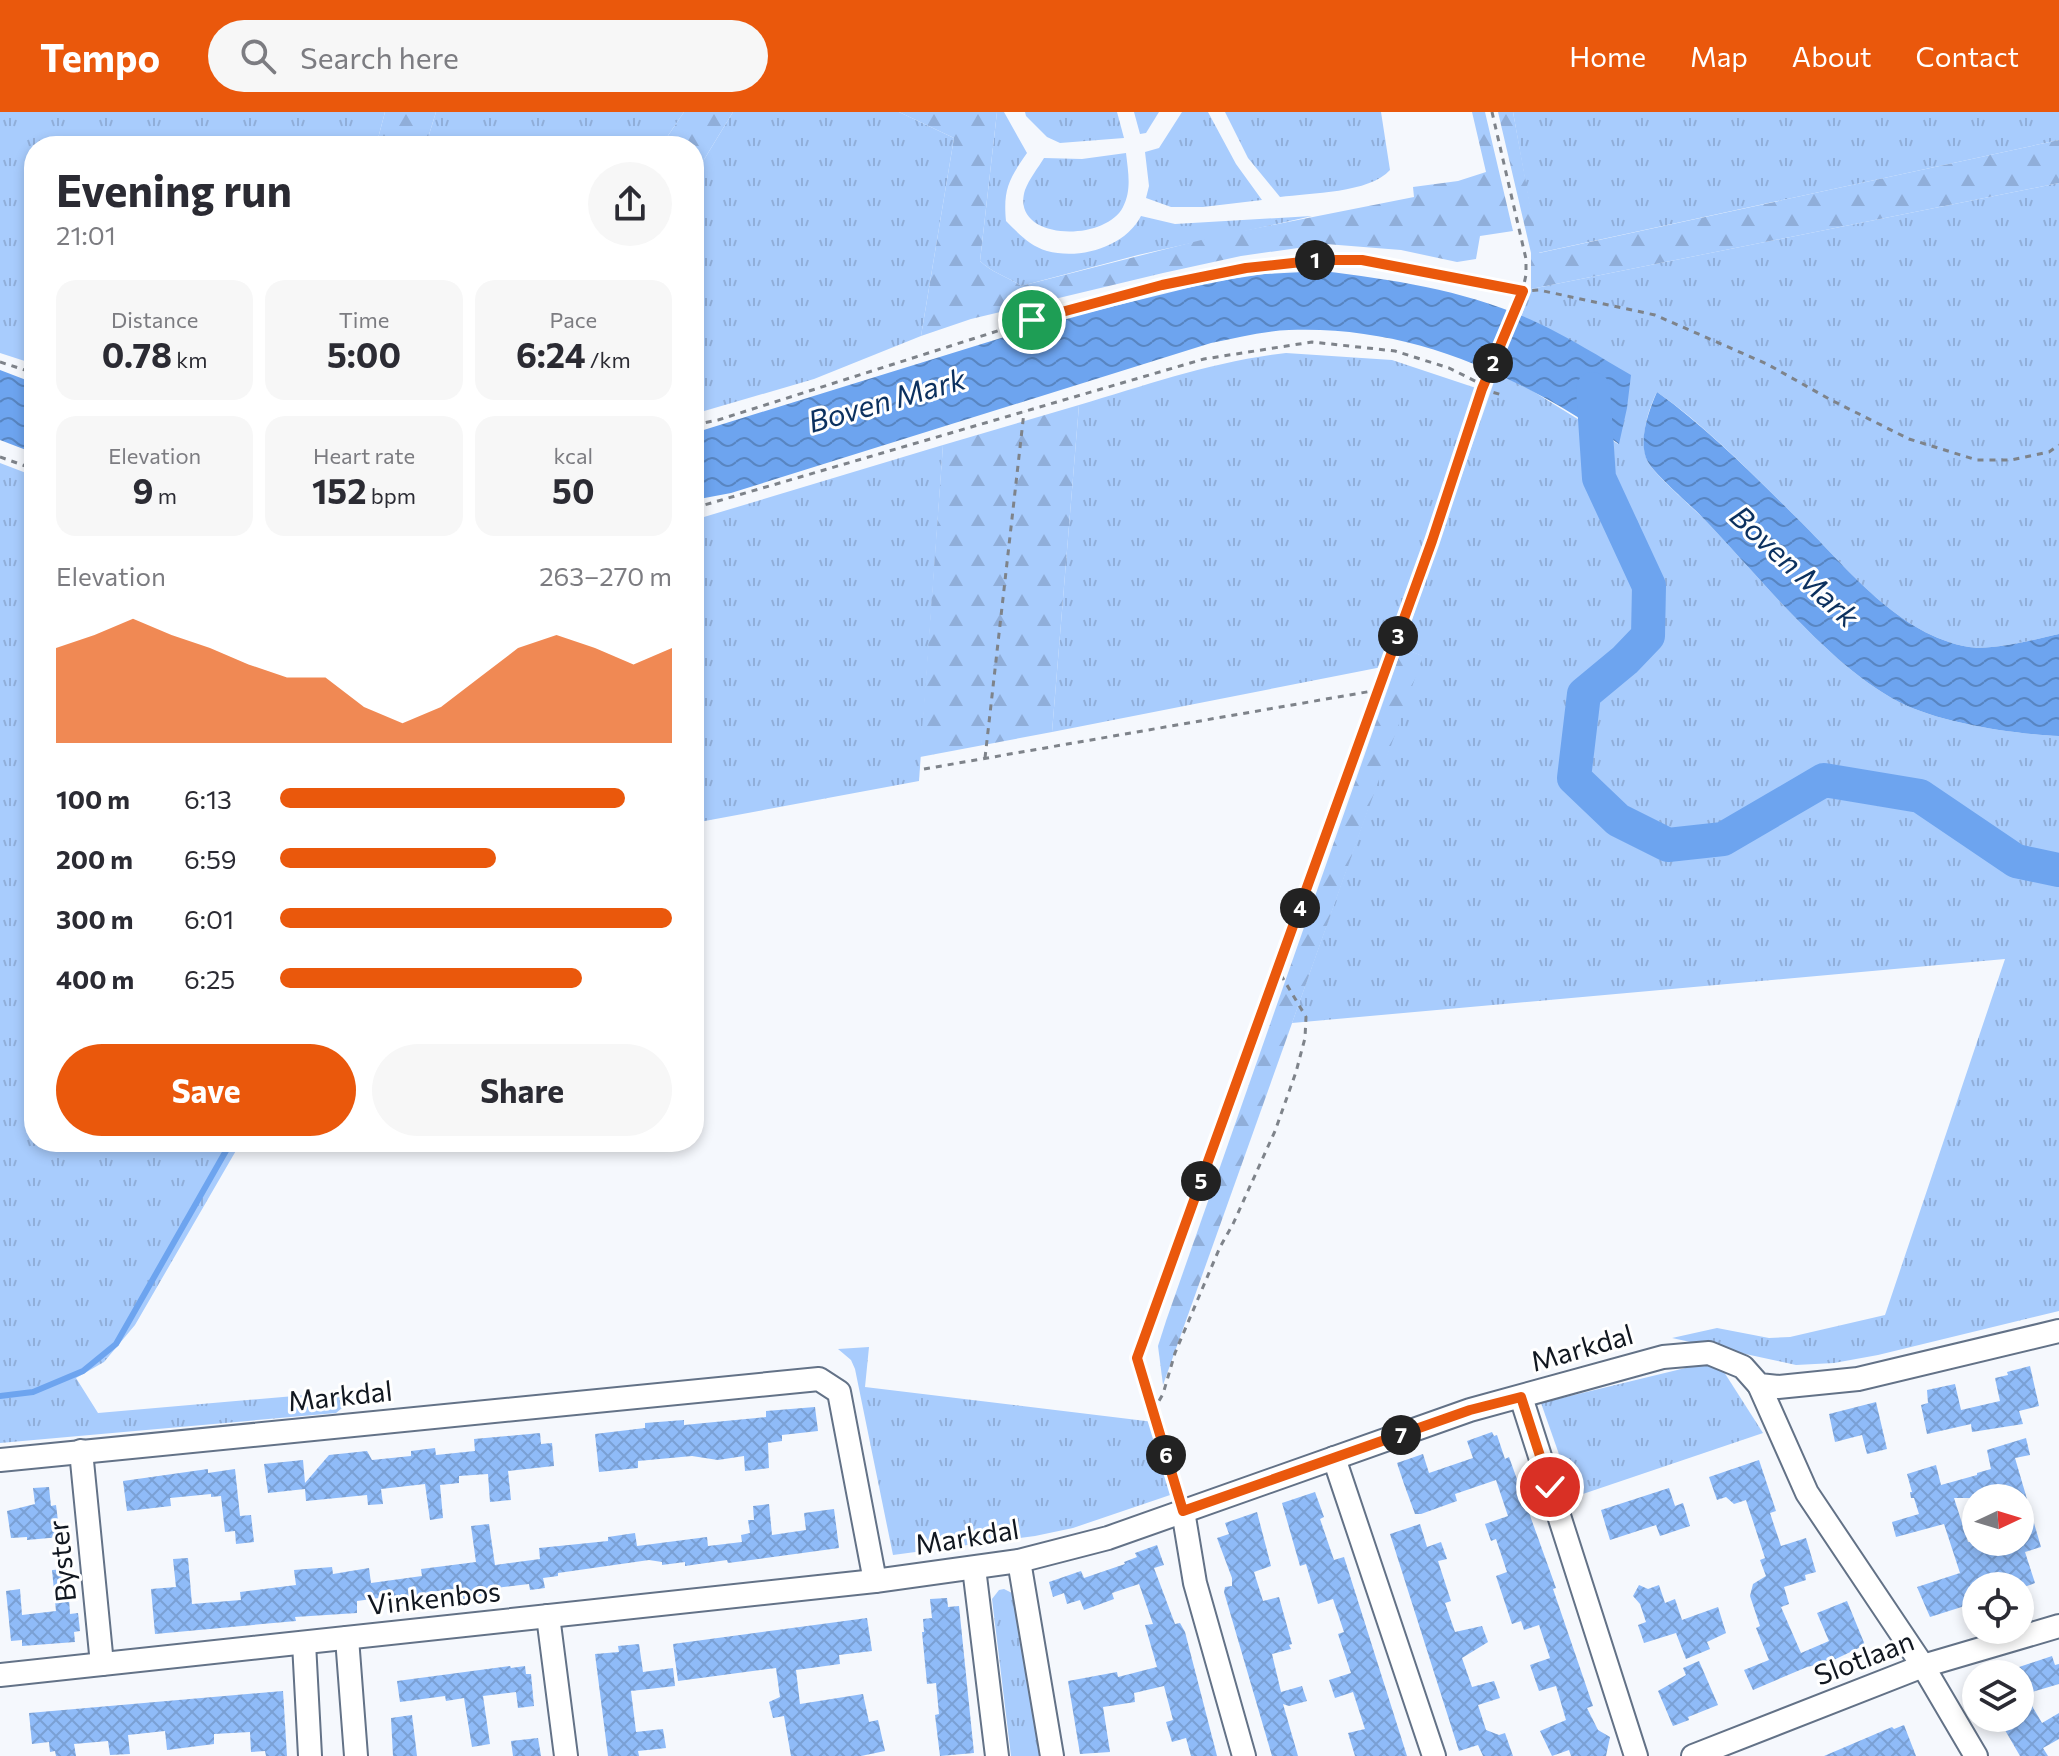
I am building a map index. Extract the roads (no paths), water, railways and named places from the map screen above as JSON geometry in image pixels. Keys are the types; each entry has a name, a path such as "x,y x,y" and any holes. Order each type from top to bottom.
{"street":[{"path":"1976,1756 1923,1666 1807,1493 1759,1385 1778,1387 1858,1379 2059,1331"},
{"name":"Markdal","path":"0,1460 819,1379 839,1392 875,1581 1019,1561 1108,1538 1470,1410 1663,1357 1709,1353 1743,1367 1759,1385"},
{"path":"1521,1397 1636,1756"},
{"name":"Byster","path":"81,1451 102,1664"},
{"path":"1334,1458 1434,1756"},
{"path":"1183,1511 1195,1583 1244,1756"},
{"path":"1019,1561 1052,1756"},
{"path":"974,1568 997,1756"},
{"name":"Vinkenbos","path":"0,1675 875,1581"},
{"path":"548,1616 566,1756"},
{"name":"Slotlaan","path":"1693,1756 1923,1666 2059,1626"},
{"path":"347,1638 356,1756"},
{"path":"304,1643 310,1756"}],"water":[{"name":"Boven Mark","path":"1322,271 1405,283 1486,303 1538,323 1631,375 1619,444 1543,397 1463,360 1379,336 1289,330 1211,343 731,493 704,498 704,430 1062,319 1212,282 1264,274"},
{"path":"0,370 24,379 24,449 0,440"},
{"name":"Boven Mark","path":"1657,392 1731,454 1876,598 1920,629 1944,640 1978,648 2059,634 2059,736 1999,730 1935,716 1899,702 1847,666 1796,618 1652,468 1645,454 1644,436"}],"waterway":[{"path":"1593,389 1599,478 1649,586 1648,636 1584,694 1574,778 1618,820 1668,845 1723,839 1824,780 1920,796 2016,861 2059,870"},
{"path":"0,1396 33,1392 83,1371 116,1344 225,1152"}]}
